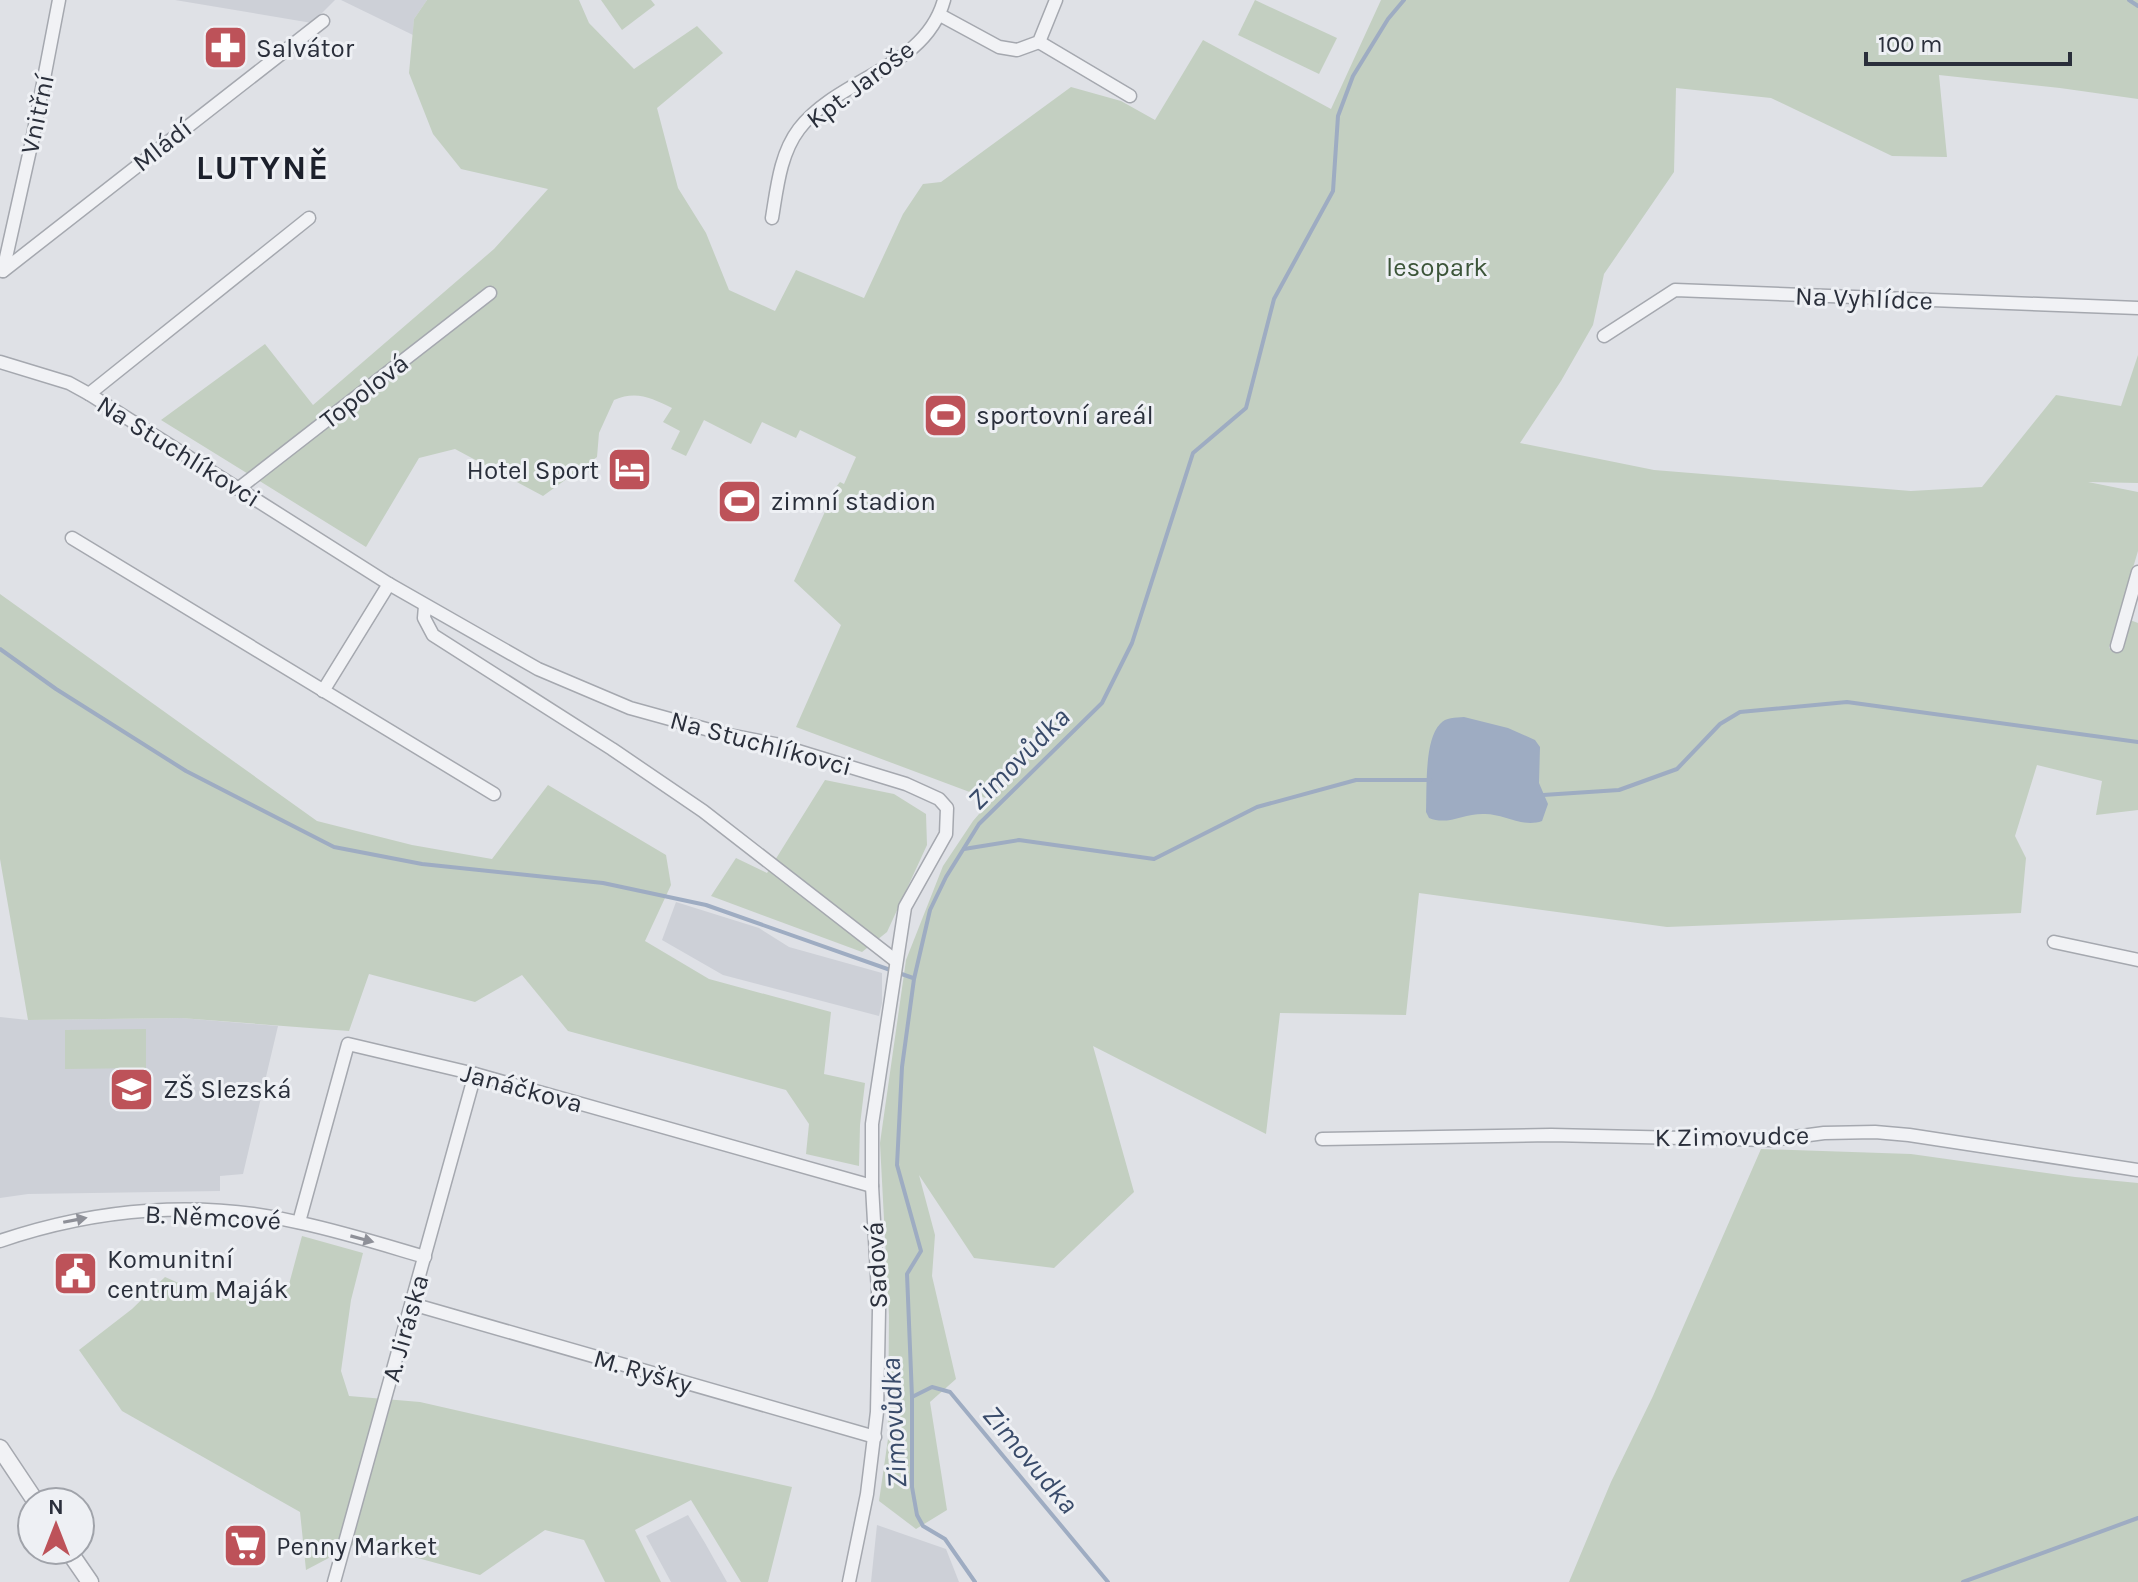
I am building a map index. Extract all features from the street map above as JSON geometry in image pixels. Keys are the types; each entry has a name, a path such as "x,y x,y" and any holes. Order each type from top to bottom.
{"street":[{"name":"Vnitřní","path":"1,272 32,141 59,0"},
{"name":"Kpt. Jaroše","path":"772,218 787,151 799,129 818,109 912,49 940,15 944,0"},
{"path":"940,15 999,47 1017,50 1039,42 1056,0"},
{"name":"Mládí","path":"1,272 323,21"},
{"path":"1039,42 1130,96"},
{"path":"89,394 309,218"},
{"name":"Na Vyhlídce","path":"1604,336 1675,290 2138,308"},
{"name":"Topolová","path":"238,489 490,293"},
{"name":"Na Stuchlíkovci","path":"0,362 69,383 89,394 389,584 538,669 630,708 724,734 775,744 906,784 939,799 947,808 946,834 905,907 872,1124 872,1186"},
{"path":"72,538 494,794"},
{"path":"2117,646 2138,572"},
{"path":"323,691 389,584"},
{"path":"425,606 424,618 433,635 703,811 896,961"},
{"path":"2054,942 2138,960"},
{"name":"Janáčkova","path":"299,1222 348,1044 475,1074 872,1186"},
{"name":"A. Jiráska","path":"334,1582 475,1074"},
{"name":"K Zimovudce","path":"1322,1139 1551,1135 1771,1140 1824,1133 1875,1132 2138,1170"},
{"name":"Sadová","path":"849,1582 875,1437 879,1310 872,1186"},
{"name":"B. Němcové","path":"0,1241 78,1219 162,1208 236,1213 299,1222 425,1257"},
{"name":"M. Ryšky","path":"412,1304 875,1437"},
{"path":"0,1448 25,1486"}],"shaded area":[{"path":"175,0 335,0 312,23"},
{"path":"341,0 427,0 414,19 413,35"},
{"path":"676,902 759,928 789,947 882,973 879,1016 723,975 662,940"},
{"name":"ZŠ Slezská","path":"0,1017 28,1020 181,1018 278,1026 243,1174 220,1176 220,1191 28,1194 0,1198"},
{"path":"688,1515 727,1582 671,1582 646,1536"},
{"path":"877,1525 946,1549 959,1582 871,1582"}],"green space":[{"name":"lesopark","path":"427,0 579,0 589,23 634,69 697,26 723,53 657,108 678,188 706,233 729,290 775,311 796,270 864,298 903,214 923,184 941,182 1071,87 1121,101 1155,120 1203,40 1331,109 1381,0 2138,0 2138,99 1939,75 1947,157 1892,156 1771,98 1676,88 1674,172 1604,274 1593,325 1520,443 1654,470 1911,491 1982,487 2056,395 2121,406 2138,355 2138,483 2088,482 2138,492 2138,551 2109,648 2120,652 2130,620 2138,623 2138,810 2096,815 2102,781 2037,765 2015,836 2026,858 2021,913 1667,927 1419,893 1406,1015 1280,1013 1266,1134 1093,1046 1134,1192 1054,1268 974,1258 919,1175 935,1235 932,1276 956,1379 930,1402 947,1510 916,1529 879,1501 888,1439 889,1315 880,1143 906,960 943,866 991,800 796,727 841,625 794,581 836,487 840,482 844,484 856,457 800,430 796,438 762,422 751,444 704,420 686,456 671,449 680,431 663,422 672,408 651,398 622,397 614,400 599,433 597,457 543,496 455,449 419,458 366,547 161,420 265,344 313,405 494,249 548,189 461,169 433,134 409,73 414,19"},
{"path":"601,0 651,0 655,5 622,30"},
{"path":"1255,0 1337,38 1319,74 1238,35"},
{"path":"0,594 317,821 412,845 492,859 548,785 666,855 671,885 645,941 709,979 831,1012 824,1074 865,1083 859,1166 806,1154 809,1124 786,1090 568,1031 522,975 475,1002 369,974 349,1031 181,1018 28,1020 0,859"},
{"path":"825,780 894,794 926,814 927,845 887,932 862,952 711,896 736,858 767,873"},
{"path":"146,1029 146,1068 65,1069 65,1030"},
{"path":"1761,1149 1911,1154 2138,1183 2138,1582 1569,1582"},
{"path":"302,1236 363,1253 351,1300 341,1371 349,1396 420,1402 792,1487 768,1582 741,1582 691,1500 635,1530 661,1582 605,1582 584,1540 545,1530 480,1575 359,1542 306,1570 300,1512 122,1411 79,1350 132,1309 165,1277 201,1293 288,1288"}],"water":[{"path":"1464,717 1508,728 1535,740 1540,747 1539,783 1548,804 1542,821 1528,823 1485,814 1443,821 1429,818 1426,812 1431,742 1442,722"}],"waterway":[{"name":"Zimovůdka","path":"975,1582 945,1539 923,1526 917,1515 912,1487 907,1274 921,1251 897,1165 902,1067 914,979 930,910 946,877 979,824 1102,703 1132,643 1193,453 1246,408 1274,299 1333,191 1338,116 1353,76 1388,19 1404,0"},
{"path":"2129,0 2138,6"},
{"path":"0,649 56,689 186,771 334,847 422,864 603,883 706,905 913,978"},
{"path":"1543,795 1619,790 1677,769 1720,724 1740,712 1847,702 2138,742"},
{"path":"964,849 1019,840 1154,859 1257,807 1356,780 1431,780"},
{"name":"Zimovudka","path":"912,1397 932,1387 950,1392 1108,1582"},
{"path":"1963,1582 2138,1518"}],"place":[{"name":"Salvátor","path":"225,48"},
{"name":"sportovní areál","path":"945,415"},
{"name":"Hotel Sport","path":"630,470"},
{"name":"zimní stadion","path":"740,501"},
{"name":"ZŠ Slezská","path":"132,1089"},
{"name":"Komunitní centrum Maják","path":"76,1274"},
{"name":"Penny Market","path":"245,1546"}],"district":[{"name":"LUTYNĚ","path":"263,167"}]}
